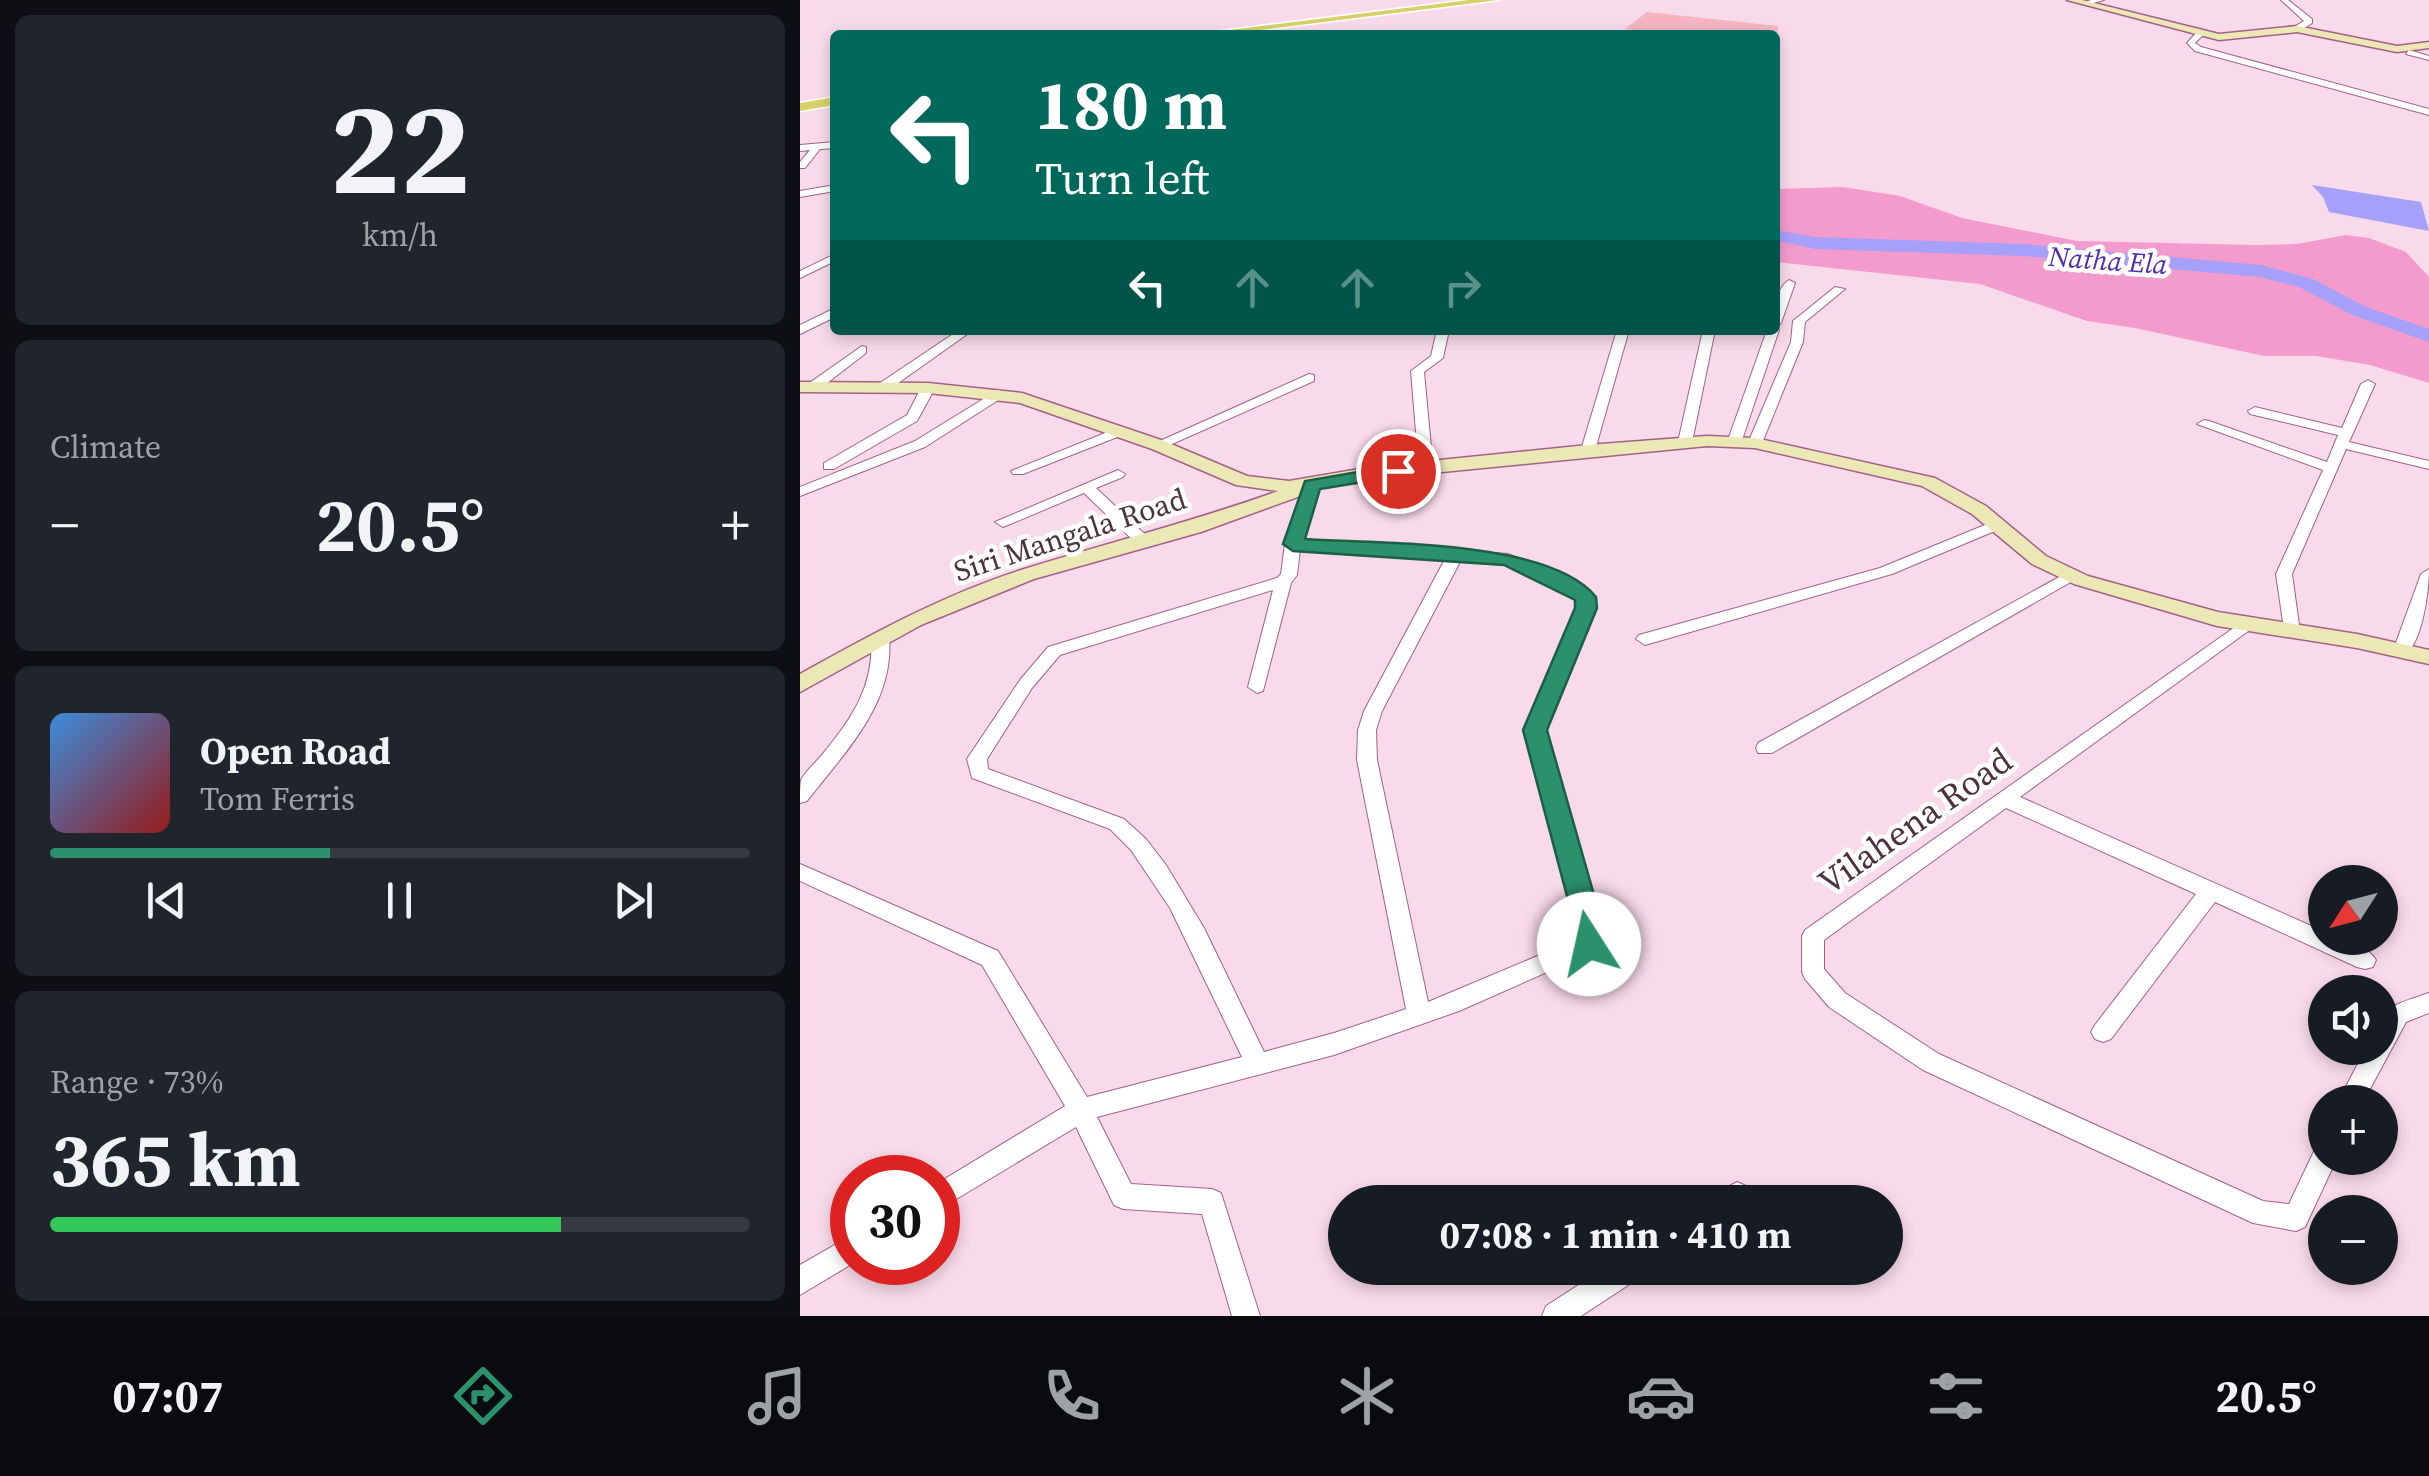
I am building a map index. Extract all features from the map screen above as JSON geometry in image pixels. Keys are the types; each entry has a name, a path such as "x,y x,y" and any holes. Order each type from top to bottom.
{"main road":[{"path":"1237,30 1494,0"},
{"path":"800,108 830,102"}],"street":[{"path":"2071,0 2201,33 2242,38 2297,29 2429,58"},
{"path":"2086,3 2101,0"},
{"path":"2284,0 2309,22 2297,29"},
{"path":"2201,33 2190,44 2217,56 2429,112"},
{"path":"2410,52 2429,45"},
{"path":"800,148 830,145"},
{"path":"802,166 818,146"},
{"path":"800,194 830,189"},
{"path":"804,276 830,260"},
{"path":"1780,310 1790,283"},
{"path":"1745,442 1797,342 1799,321 1839,288"},
{"path":"800,330 830,315"},
{"path":"882,388 960,335"},
{"path":"1426,469 1417,372 1437,358 1441,335"},
{"path":"1588,450 1622,335"},
{"path":"1685,442 1709,335"},
{"path":"1745,442 1772,335"},
{"path":"807,387 862,350"},
{"path":"1158,445 1309,378"},
{"path":"2291,632 2284,574 2368,384"},
{"path":"807,387 928,388 998,394 1040,403 1120,431 1244,481 1290,487 1371,473 1588,450 1685,442 1745,442 1928,482 1966,501 2039,560 2070,576 2245,625 2429,658"},
{"path":"830,466 912,418 928,388"},
{"path":"800,492 920,444 998,394"},
{"path":"2256,411 2429,464"},
{"path":"2204,424 2331,468"},
{"path":"1018,471 1120,431"},
{"path":"1003,522 1118,474"},
{"path":"1256,1061 1184,915 1135,838 1117,824 979,773 976,760 1026,684 1054,651 1283,582 1289,576 1293,544 1312,485"},
{"name":"Siri Mangala Road","path":"800,684 913,620 1027,575 1145,543 1312,485"},
{"path":"1086,486 1145,543"},
{"path":"1645,638 1886,571 1997,525"},
{"path":"960,1184 1082,1110 1256,1061 1334,1044 1419,1016 1589,944 1590,930 1535,730 1586,608 1585,597 1570,586 1508,560 1293,544"},
{"path":"1419,1016 1367,760 1366,730 1455,556"},
{"path":"2402,651 2429,574"},
{"path":"1765,748 2070,576"},
{"path":"1257,687 1283,582"},
{"name":"Vilahena Road","path":"2245,625 1813,936 1813,972 1837,1000 1930,1062 2262,1214 2296,1218 2316,1175"},
{"path":"800,796 878,690 885,657 880,638"},
{"path":"2006,800 2365,960"},
{"path":"800,872 990,958 1082,1110 1123,1196 1212,1202 1246,1316"},
{"path":"2104,1032 2211,891"},
{"path":"2398,1015 2429,1003"},
{"path":"800,1281 830,1263"},
{"path":"1556,1316 1602,1285"}],"shaded area":[{"path":"2312,185 2421,202 2429,231 2329,212"},
{"path":"1843,187 1900,196 1962,218 2077,241 2256,245 2297,244 2346,235 2369,238 2406,252 2429,277 2429,383 2370,365 2316,356 2264,356 2087,321 1980,284 1780,263 1780,189"}],"building":[{"path":"1647,12 1778,26 1778,30 1625,29"}],"waterway":[{"name":"Natha Ela","path":"1780,236 1815,243 2024,250 2261,271 2306,283 2359,311 2429,336"}],"route":[{"path":"1398,471 1312,485 1293,544 1508,560 1570,586 1585,597 1586,608 1535,730 1590,930 1589,944"}]}
